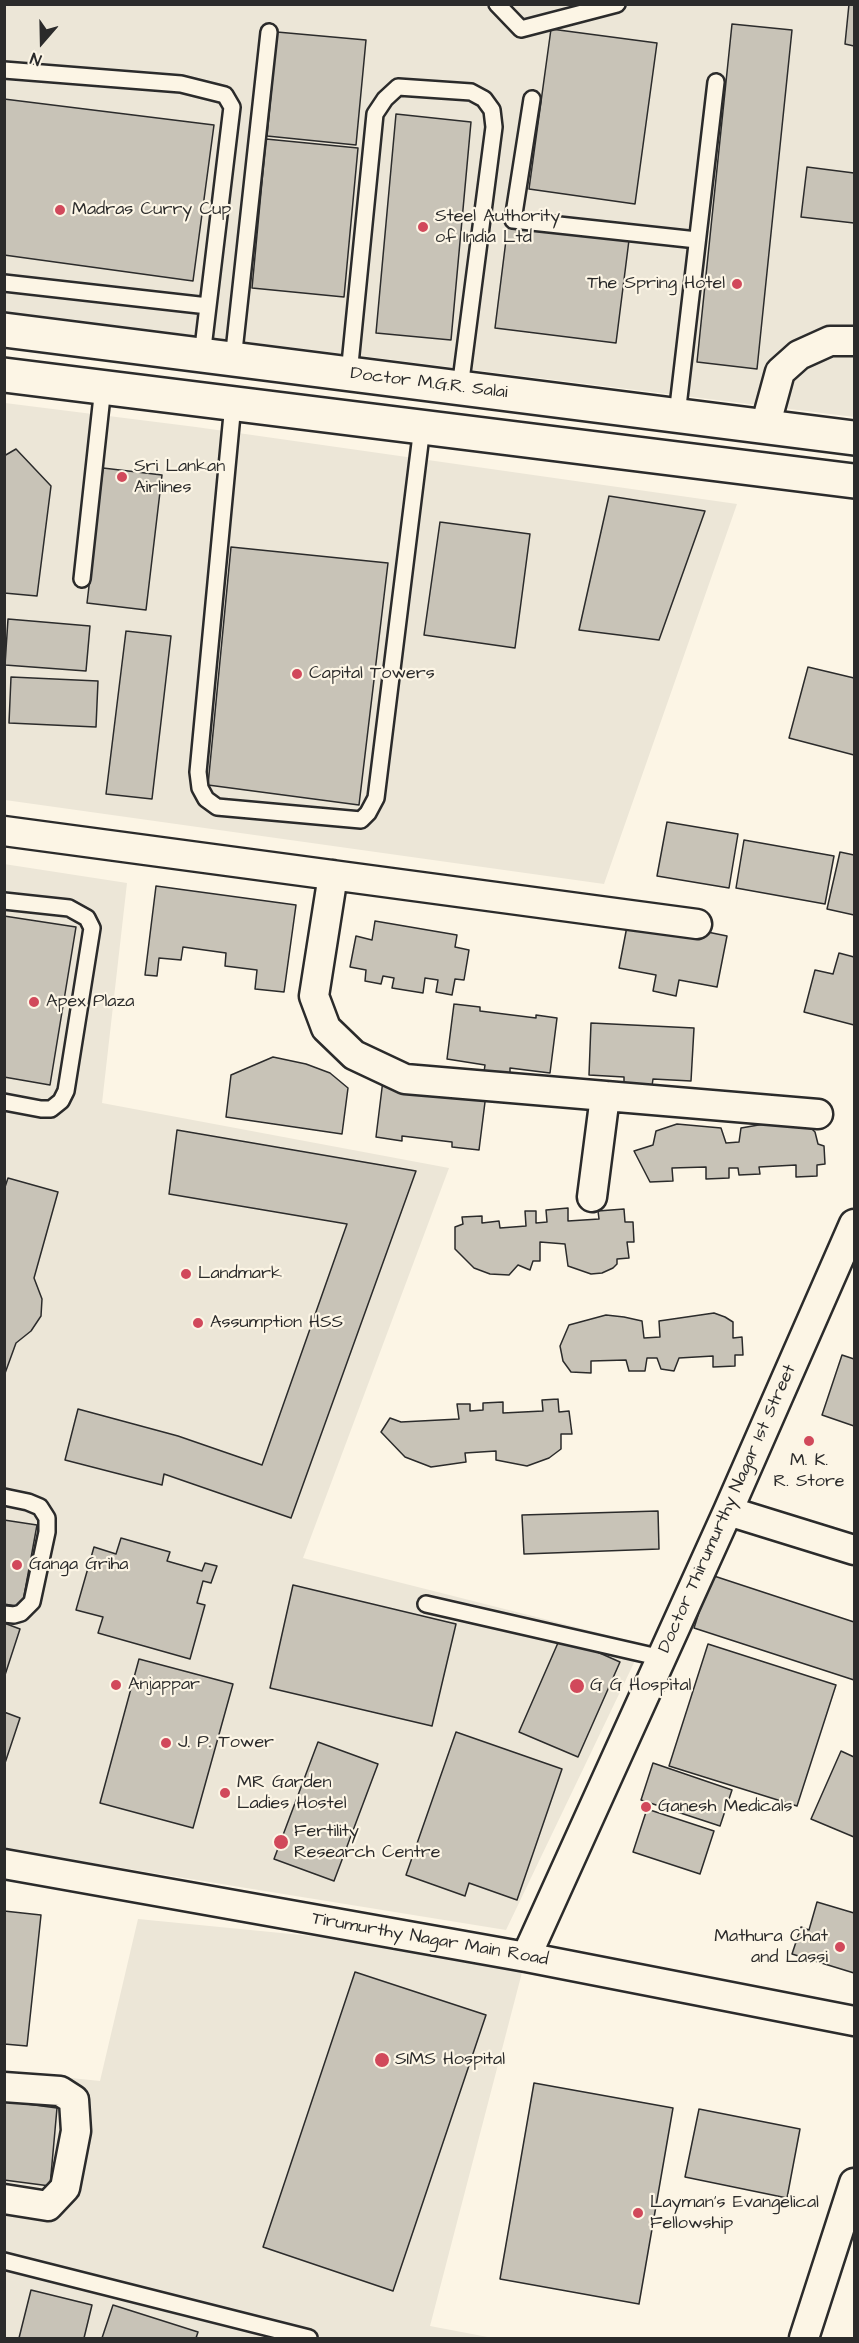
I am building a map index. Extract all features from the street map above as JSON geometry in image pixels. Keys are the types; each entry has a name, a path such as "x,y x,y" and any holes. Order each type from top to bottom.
{"main road":[{"name":"Doctor M.G.R. Salai","path":"4,330 855,438"},
{"path":"4,375 855,481"}],"street":[{"path":"765,427 780,372 799,355 830,341 855,341"},
{"path":"4,831 697,924"},
{"path":"333,875 314,996 327,1028 354,1055 405,1079 818,1114"},
{"path":"592,1197 605,1096"},
{"name":"Doctor Thirumurthy Nagar 1st Street","path":"526,1957 854,1226"},
{"path":"728,1511 855,1550"},
{"name":"Tirumurthy Nagar Main Road","path":"4,1864 526,1957 855,2021"},
{"path":"4,2087 60,2091 74,2100 76,2131 65,2188 48,2206 4,2199"},
{"path":"804,2338 855,2183"}],"lane":[{"path":"497,4 521,29 617,4"},
{"path":"217,358 269,32"},
{"path":"4,70 181,84 225,95 232,107 208,306 217,358"},
{"path":"677,415 716,82"},
{"path":"350,374 375,114 385,99 398,87 471,92 484,99 492,110 494,128 460,388"},
{"path":"532,99 513,220 697,240"},
{"path":"4,283 208,306"},
{"path":"82,579 103,387"},
{"path":"233,404 198,771 200,788 206,799 217,807 361,820 368,813 376,798 423,427"},
{"path":"4,901 69,908 87,918 92,928 66,1091 61,1101 51,1109 4,1102"},
{"path":"4,1497 40,1507 47,1518 47,1532 32,1602 21,1613 14,1616 4,1614"},
{"path":"426,1604 662,1658"},
{"path":"4,2261 309,2338"}],"shaded area":[{"path":"5,5 854,5 854,417 5,312"},
{"path":"5,403 196,427 737,504 604,884 5,800"},
{"path":"4,864 127,883 102,1103 449,1168 303,1558 643,1644 506,1930 5,1849"},
{"path":"138,1919 526,1957 430,2326 493,2338 5,2338 4,2071 100,2081"}],"building":[{"path":"849,4 854,4 854,46 845,44"},
{"path":"732,24 792,30 757,369 697,362"},
{"path":"551,29 657,43 635,204 529,189"},
{"path":"277,32 366,40 356,145 267,136"},
{"path":"4,99 214,125 193,281 4,255"},
{"name":"Steel Authority of India Ltd","path":"396,114 471,122 451,340 376,333"},
{"path":"266,139 358,148 344,297 252,288"},
{"path":"807,167 854,173 854,223 801,217"},
{"path":"508,224 629,240 616,343 495,328"},
{"path":"16,449 51,486 37,596 4,593 4,456"},
{"path":"103,468 162,475 146,610 87,603"},
{"path":"609,496 705,511 659,640 579,630"},
{"path":"440,522 530,534 515,648 424,635"},
{"name":"Capital Towers","path":"231,547 388,563 359,805 208,785"},
{"path":"8,619 90,626 86,671 5,665"},
{"path":"126,631 171,636 152,799 106,794"},
{"path":"808,667 854,678 854,755 789,738"},
{"path":"11,677 98,681 96,727 9,723"},
{"path":"667,822 738,834 729,888 657,876"},
{"path":"744,840 834,856 825,904 736,888"},
{"path":"840,852 854,855 854,915 827,909"},
{"path":"156,886 296,905 284,992 255,989 257,970 225,966 226,953 183,947 181,960 159,958 157,976 145,975"},
{"name":"Apex Plaza","path":"4,916 76,927 50,1085 4,1077"},
{"path":"629,916 727,936 717,987 679,980 676,996 653,991 656,975 619,968"},
{"path":"375,921 457,935 455,947 469,950 464,980 455,979 452,995 436,992 438,980 425,978 423,993 392,988 394,978 383,976 381,984 365,981 366,970 350,967 356,936 372,940"},
{"path":"839,953 854,957 854,1025 804,1012 815,970 833,974"},
{"path":"454,1004 480,1007 480,1011 536,1018 536,1015 557,1018 550,1073 510,1068 510,1075 484,1072 485,1065 447,1059"},
{"path":"591,1023 694,1028 691,1081 653,1079 652,1086 624,1085 624,1077 589,1075"},
{"path":"273,1057 306,1064 330,1073 348,1088 342,1134 226,1117 231,1075"},
{"path":"383,1080 486,1094 479,1150 452,1147 452,1142 402,1136 402,1141 376,1137"},
{"path":"776,1122 807,1124 815,1132 818,1144 824,1146 825,1164 817,1165 817,1176 796,1177 796,1165 759,1167 760,1174 739,1175 738,1168 729,1168 729,1178 706,1179 706,1167 672,1168 673,1181 650,1182 634,1151 653,1145 656,1131 677,1124 721,1128 726,1143 739,1142 741,1128"},
{"path":"177,1130 416,1171 291,1518 164,1474 162,1485 65,1460 78,1409 178,1436 262,1465 347,1224 169,1194"},
{"path":"8,1178 58,1192 34,1278 42,1299 41,1316 31,1331 16,1343 4,1376 4,1190"},
{"path":"568,1208 568,1221 599,1219 598,1211 624,1209 625,1222 633,1222 634,1242 627,1242 629,1258 617,1259 617,1264 613,1268 602,1273 591,1274 568,1266 565,1244 540,1242 540,1261 533,1261 530,1270 518,1265 509,1275 490,1274 474,1268 455,1249 455,1227 463,1224 462,1217 482,1216 482,1223 499,1221 500,1228 526,1226 525,1211 536,1211 536,1223 547,1222 546,1210"},
{"path":"714,1313 733,1322 733,1338 742,1337 743,1355 735,1355 735,1366 713,1367 713,1356 679,1358 674,1371 661,1369 657,1358 647,1358 645,1371 629,1371 626,1360 591,1361 591,1373 571,1372 563,1361 560,1346 569,1325 606,1315 624,1317 642,1321 644,1338 660,1337 659,1321"},
{"path":"842,1355 854,1359 854,1426 822,1415"},
{"path":"558,1399 559,1412 569,1411 572,1434 561,1434 561,1449 549,1458 527,1466 496,1460 496,1451 465,1453 466,1462 431,1467 405,1457 381,1432 390,1418 401,1422 459,1419 457,1404 470,1404 470,1411 483,1410 483,1403 503,1402 503,1413 543,1411 542,1400"},
{"path":"658,1511 659,1549 524,1554 522,1515"},
{"name":"Ganga Griha","path":"4,1520 37,1525 22,1607 4,1604"},
{"path":"121,1538 170,1552 167,1561 202,1571 205,1563 217,1566 211,1583 203,1581 197,1603 205,1605 190,1659 98,1633 103,1617 76,1610 94,1547 116,1554"},
{"path":"711,1575 854,1622 854,1680 694,1628"},
{"path":"293,1585 456,1624 432,1726 270,1688"},
{"path":"4,1623 20,1629 4,1678"},
{"path":"561,1636 620,1662 578,1757 519,1732"},
{"path":"708,1644 836,1685 797,1806 669,1766"},
{"name":"J. P. Tower","path":"139,1659 233,1684 193,1828 100,1803"},
{"path":"4,1712 20,1718 4,1766"},
{"path":"456,1732 562,1769 517,1900 469,1883 465,1896 406,1875"},
{"path":"318,1742 378,1764 334,1881 274,1859"},
{"path":"841,1751 854,1757 854,1837 811,1819"},
{"path":"653,1763 732,1790 720,1826 641,1800"},
{"path":"647,1809 714,1831 700,1874 633,1852"},
{"path":"817,1902 854,1913 854,1973 792,1954 801,1927 809,1930"},
{"path":"4,1911 41,1915 27,2046 4,2044"},
{"path":"355,1972 486,2015 393,2291 263,2247"},
{"path":"534,2083 673,2108 639,2304 500,2279"},
{"path":"4,2101 57,2108 50,2186 4,2180"},
{"path":"699,2109 800,2129 787,2198 685,2177"},
{"path":"31,2290 92,2305 84,2338 19,2338"},
{"path":"113,2305 198,2332 196,2338 102,2338"}],"place":[{"name":"Madras Curry Cup","path":"60,210"},
{"name":"Steel Authority of India Ltd","path":"423,227"},
{"name":"The Spring Hotel","path":"737,284"},
{"name":"Sri Lankan Airlines","path":"122,477"},
{"name":"Capital Towers","path":"297,674"},
{"name":"Apex Plaza","path":"34,1002"},
{"name":"Landmark","path":"186,1274"},
{"name":"Assumption HSS","path":"198,1323"},
{"name":"M. K. R. Store","path":"809,1441"},
{"name":"Ganga Griha","path":"17,1565"},
{"name":"Anjappar","path":"116,1685"},
{"name":"G G Hospital","path":"577,1686"},
{"name":"J. P. Tower","path":"166,1743"},
{"name":"MR Garden Ladies Hostel","path":"225,1793"},
{"name":"Ganesh Medicals","path":"646,1807"},
{"name":"Fertility Research Centre","path":"281,1842"},
{"name":"Mathura Chat and Lassi","path":"840,1947"},
{"name":"SIMS Hospital","path":"382,2060"},
{"name":"Layman's Evangelical Fellowship","path":"638,2213"}]}
